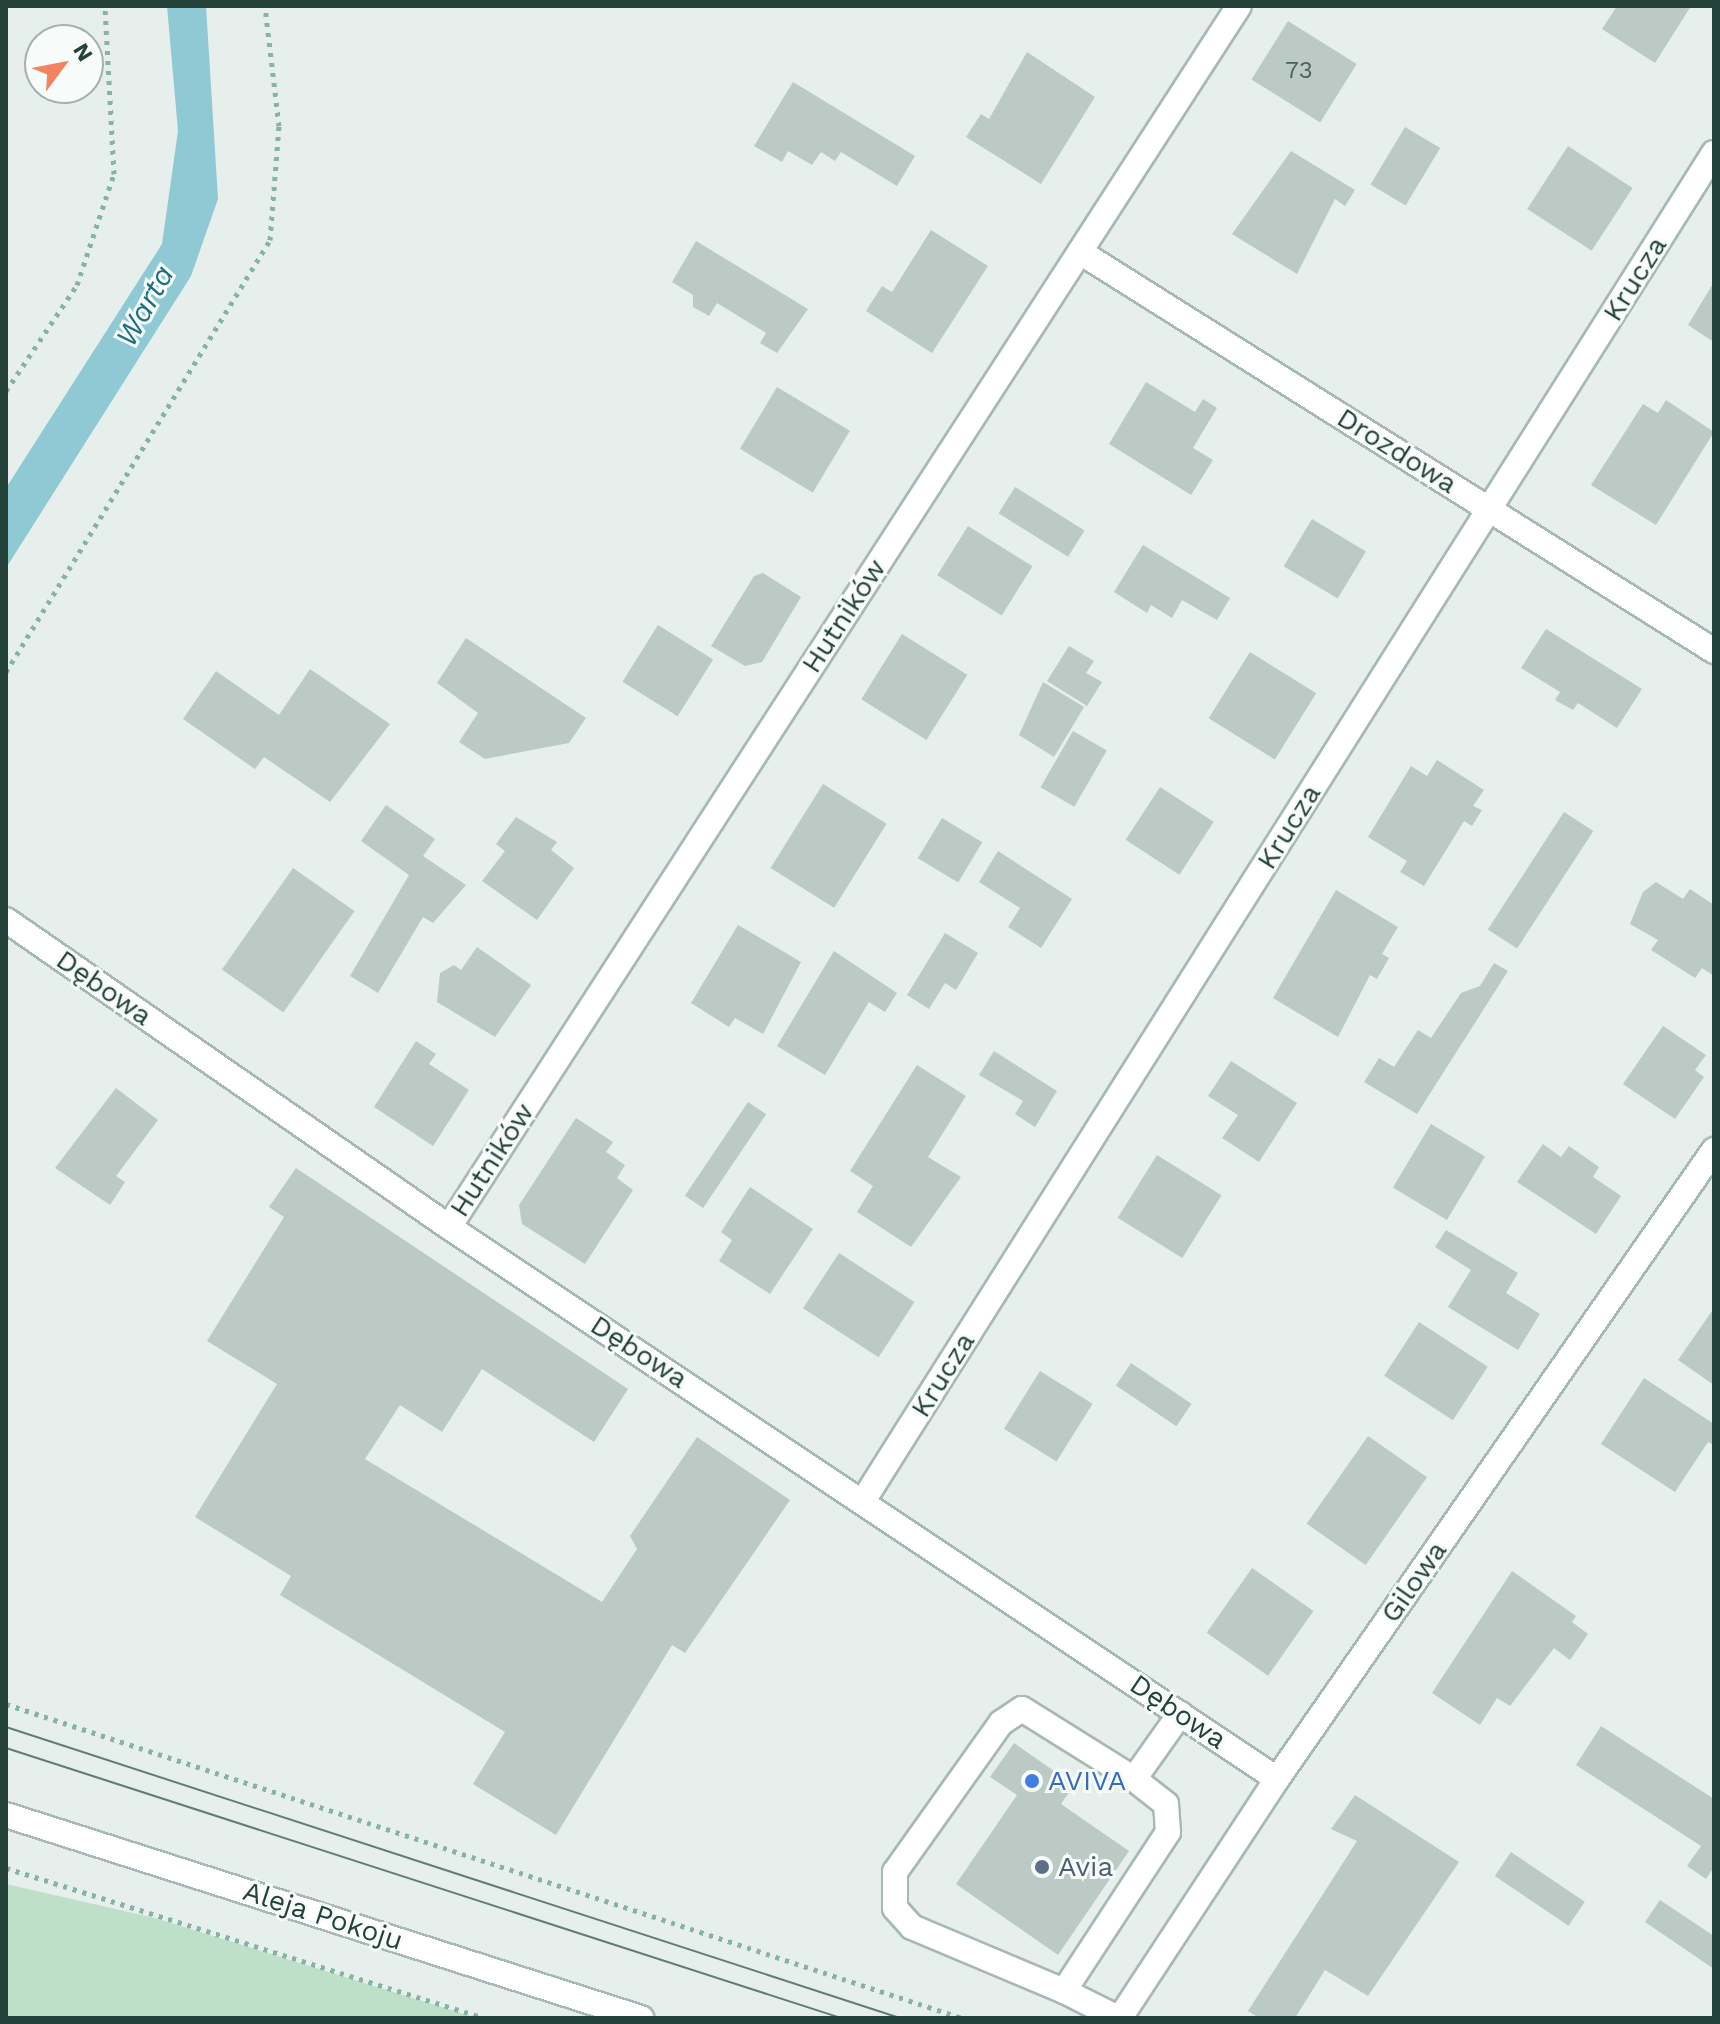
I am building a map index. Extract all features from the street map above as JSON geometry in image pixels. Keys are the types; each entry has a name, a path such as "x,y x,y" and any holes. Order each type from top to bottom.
{"street":[{"name":"Hutników","path":"449,1227 1239,6"},
{"name":"Krucza","path":"863,1501 1714,153"},
{"name":"Drozdowa","path":"1080,252 1714,651"},
{"name":"Dębowa","path":"6,920 449,1227 1277,1779"},
{"name":"Gilowa","path":"1119,2018 1277,1779 1714,1150"},
{"path":"1064,1991 1171,1824 1166,1804 1134,1779 1022,1709 1001,1723 895,1872 895,1908 912,1927 1064,1991 1119,2018"},
{"path":"1134,1779 1180,1714"},
{"name":"Aleja Pokoju","path":"6,1815 641,2018"}],"path":[{"path":"6,391 77,285 114,174 105,6"},
{"path":"6,672 270,240 279,126 265,6"},
{"path":"6,1704 962,2018"},
{"path":"6,1868 484,2018"}],"green space":[{"path":"6,1884 155,1918 477,2018 6,2018"}],"water":[{"name":"Warta","path":"167,6 206,6 218,199 191,276 6,568 6,488 162,244 178,131"}],"building":[{"path":"1617,6 1691,6 1655,63 1602,29"},
{"path":"1288,21 1357,64 1320,122 1251,80"},
{"path":"1027,52 1095,97 1041,184 966,137 981,114 989,119"},
{"path":"793,82 915,156 897,186 841,152 835,161 821,152 812,165 788,151 782,162 754,146"},
{"path":"1405,127 1440,148 1406,206 1370,184"},
{"path":"1568,146 1633,188 1592,251 1527,209"},
{"path":"1291,151 1355,190 1345,206 1335,199 1297,274 1232,234"},
{"path":"931,230 988,266 932,353 866,311 882,286 892,292"},
{"path":"696,241 808,309 777,353 760,343 766,333 717,303 709,316 693,307 693,295 672,282"},
{"path":"1714,282 1714,342 1688,325"},
{"path":"1146,382 1195,412 1203,399 1217,408 1193,448 1213,460 1191,495 1109,444"},
{"path":"777,387 850,431 813,492 740,449"},
{"path":"1666,400 1714,432 1656,525 1591,485 1643,404 1658,413"},
{"path":"1015,487 1085,530 1068,557 999,513"},
{"path":"1312,519 1366,551 1338,599 1284,566"},
{"path":"968,526 1032,566 1002,615 937,575"},
{"path":"1143,545 1230,598 1217,620 1182,600 1172,618 1151,605 1147,613 1114,592"},
{"path":"763,573 801,597 762,662 745,666 711,646 754,576"},
{"path":"658,625 713,659 678,716 622,682"},
{"path":"1546,629 1642,689 1617,728 1578,703 1573,710 1555,700 1560,692 1521,668"},
{"path":"902,634 967,675 926,740 861,699"},
{"path":"466,638 586,718 569,743 485,759 459,742 478,713 437,683"},
{"path":"1069,646 1094,661 1086,673 1102,682 1087,706 1047,681"},
{"path":"1250,652 1316,693 1275,759 1209,718"},
{"path":"310,669 390,724 330,802 264,757 255,769 183,719 216,671 279,715"},
{"path":"1043,682 1084,707 1054,757 1019,735"},
{"path":"1073,731 1107,750 1074,807 1040,787"},
{"path":"1437,760 1484,790 1473,806 1482,810 1472,826 1464,821 1424,886 1400,872 1407,861 1368,837 1411,766 1427,776"},
{"path":"823,784 887,824 834,908 771,868"},
{"path":"1160,787 1214,822 1179,875 1126,840"},
{"path":"386,805 435,839 423,856 466,885 433,923 423,917 378,993 350,976 409,875 361,841"},
{"path":"1564,812 1593,831 1517,948 1488,929"},
{"path":"516,817 557,842 551,850 574,868 537,920 482,881 505,851 496,844"},
{"path":"942,818 982,842 958,882 918,858"},
{"path":"998,851 1072,899 1041,948 1008,927 1020,908 979,882"},
{"path":"293,868 354,911 283,1013 222,970"},
{"path":"1656,882 1683,899 1690,889 1714,905 1714,976 1702,968 1695,978 1651,950 1658,940 1630,924 1643,892"},
{"path":"1336,890 1398,927 1382,954 1389,958 1377,979 1370,975 1338,1037 1273,998"},
{"path":"738,925 801,962 763,1034 735,1018 729,1027 691,1003"},
{"path":"945,933 978,953 956,990 945,983 929,1009 907,995"},
{"path":"477,947 531,985 495,1037 437,1002 440,973 454,965 461,970"},
{"path":"834,951 897,993 885,1012 869,1002 825,1075 777,1046"},
{"path":"1494,963 1508,971 1417,1114 1364,1082 1379,1058 1394,1067 1418,1030 1431,1038 1461,993 1480,986"},
{"path":"1663,1026 1706,1055 1695,1070 1704,1077 1675,1119 1623,1084"},
{"path":"416,1041 436,1054 429,1064 469,1090 433,1146 374,1107"},
{"path":"994,1051 1057,1091 1035,1127 1015,1114 1023,1101 979,1075"},
{"path":"1231,1061 1297,1103 1259,1162 1222,1138 1238,1115 1208,1096"},
{"path":"917,1065 966,1096 928,1157 961,1177 911,1247 857,1212 873,1186 850,1171"},
{"path":"116,1088 158,1120 116,1176 125,1182 110,1205 55,1168"},
{"path":"748,1102 766,1114 703,1208 685,1196"},
{"path":"576,1118 613,1142 606,1152 625,1165 617,1178 633,1190 585,1264 522,1224 519,1205"},
{"path":"1431,1124 1485,1156 1447,1220 1393,1187"},
{"path":"1543,1144 1561,1157 1569,1146 1599,1167 1593,1177 1621,1196 1596,1234 1517,1182"},
{"path":"1157,1155 1221,1195 1182,1258 1118,1218"},
{"path":"296,1168 628,1389 594,1442 482,1369 442,1432 400,1405 365,1459 602,1602 637,1549 630,1536 697,1437 790,1500 685,1653 672,1645 556,1835 473,1784 505,1732 280,1595 291,1576 195,1517 277,1384 207,1341 284,1217 269,1207"},
{"path":"750,1187 813,1229 770,1294 719,1261 732,1240 721,1232"},
{"path":"1446,1230 1518,1273 1506,1293 1540,1314 1518,1350 1448,1307 1471,1270 1435,1247"},
{"path":"839,1253 914,1302 879,1357 803,1308"},
{"path":"1714,1308 1714,1385 1678,1360"},
{"path":"1419,1322 1488,1367 1453,1420 1384,1376"},
{"path":"1131,1363 1192,1404 1176,1426 1116,1385"},
{"path":"1040,1371 1093,1404 1057,1462 1004,1429"},
{"path":"1644,1378 1714,1424 1714,1445 1708,1442 1675,1492 1601,1444"},
{"path":"1368,1436 1427,1477 1366,1565 1307,1524"},
{"path":"1252,1568 1313,1611 1268,1676 1207,1633"},
{"path":"1512,1571 1576,1616 1572,1622 1588,1634 1570,1660 1554,1648 1510,1706 1497,1698 1480,1725 1432,1693"},
{"path":"1601,1726 1714,1799 1714,1867 1706,1879 1687,1866 1701,1846 1576,1765"},
{"name":"Avia","path":"1014,1743 1074,1785 1061,1804 1129,1851 1058,1955 956,1884 1017,1795 990,1777"},
{"path":"1355,1795 1459,1862 1368,1996 1325,1970 1295,2018 1259,2018 1248,2011 1357,1841 1331,1829"},
{"path":"1511,1852 1585,1902 1569,1926 1495,1876"},
{"path":"1660,1900 1714,1936 1714,1969 1645,1922"}],"tram line":[{"path":"6,1727 900,2018"},
{"path":"6,1748 841,2018"}],"place":[{"name":"AVIVA","path":"1032,1781"},
{"name":"Avia","path":"1042,1867"}]}
